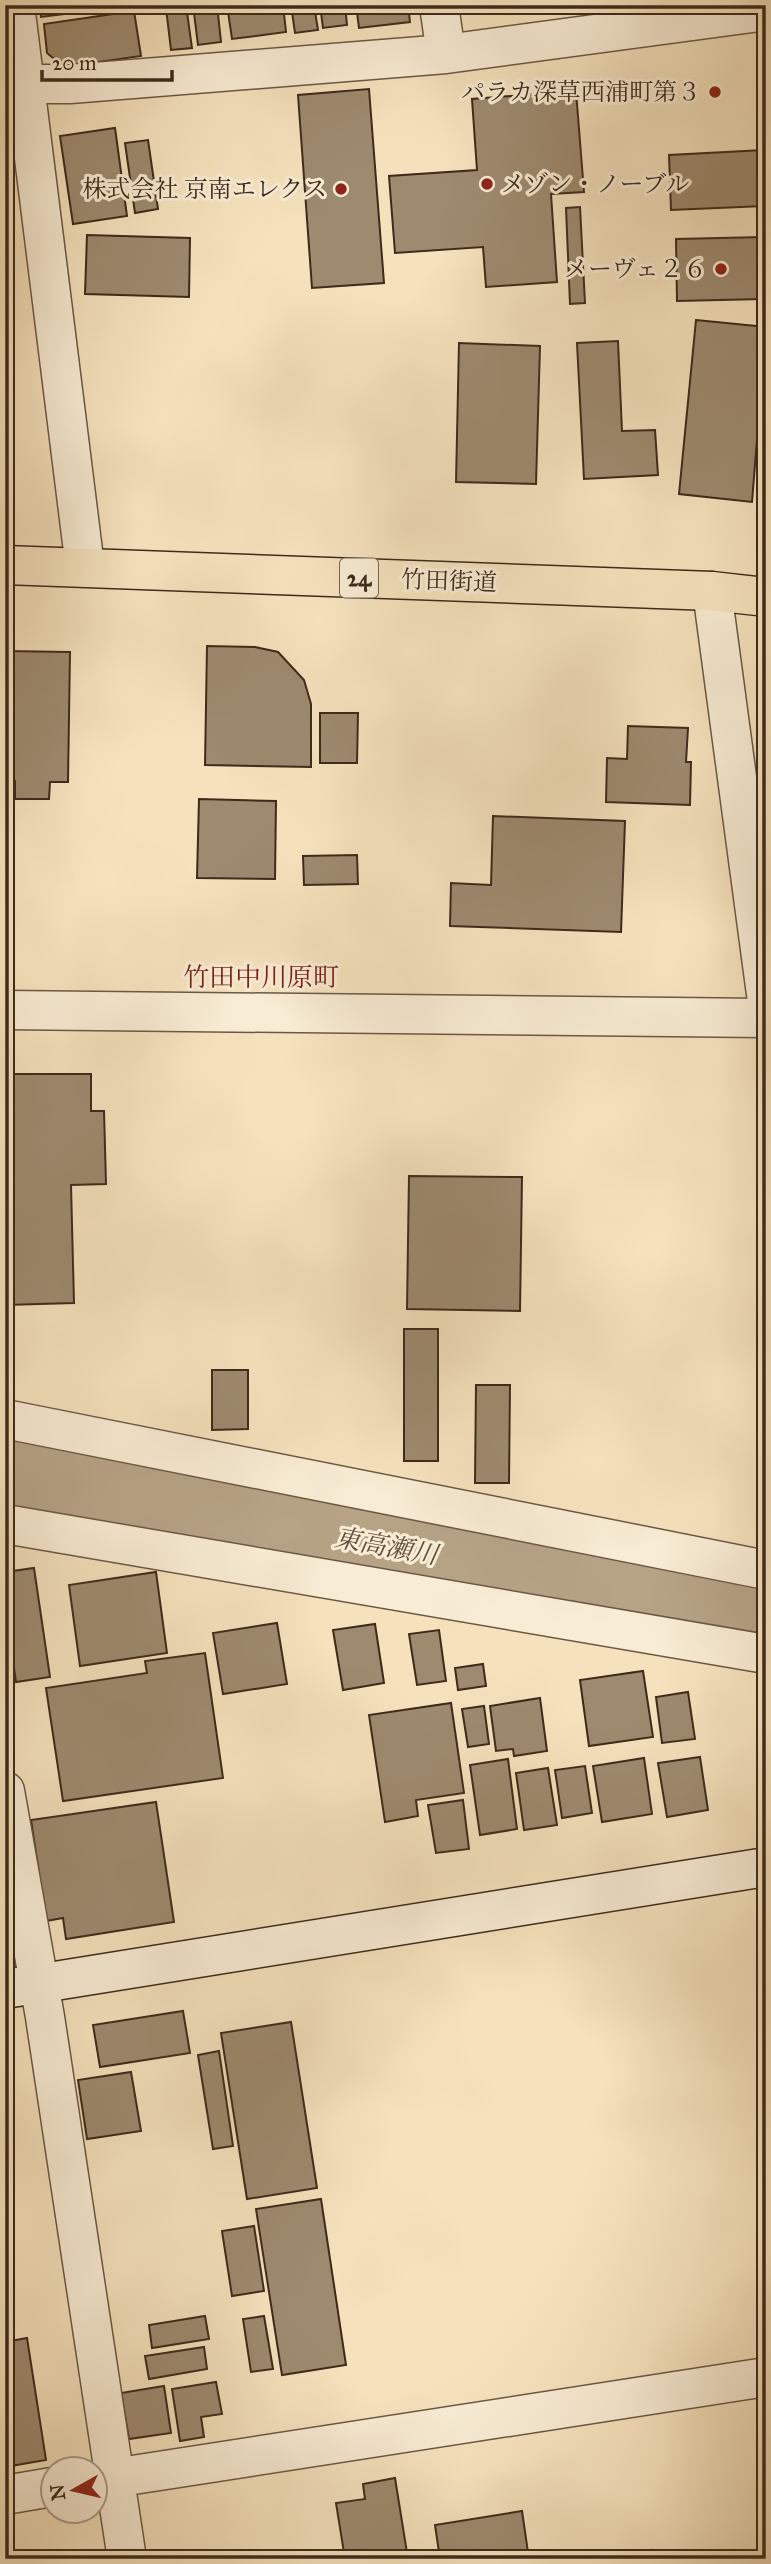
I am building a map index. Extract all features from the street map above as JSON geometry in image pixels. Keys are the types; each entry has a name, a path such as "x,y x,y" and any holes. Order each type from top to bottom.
{"highway":[{"name":"竹田街道","path":"5,565 712,591 766,597"}],"street":[{"path":"15,5 16,84 85,567"},
{"path":"439,5 446,54"},
{"path":"16,84 70,84 446,54 766,10"},
{"path":"712,591 766,994"},
{"path":"5,1010 766,1018"},
{"path":"5,1419 766,1570"},
{"path":"5,1524 766,1654"},
{"path":"5,1791 22,1987 101,2456"},
{"path":"22,1987 766,1867"},
{"path":"108,2479 766,2377"},
{"path":"5,2495 38,2489"},
{"path":"108,2490 127,2559"}],"building":[{"path":"40,5 89,5 90,11 41,17"},
{"path":"186,5 192,48 171,50 166,8"},
{"path":"193,5 217,5 221,42 198,45"},
{"path":"227,5 283,5 286,32 232,39"},
{"path":"291,5 314,5 318,30 295,33"},
{"path":"320,5 345,5 347,25 323,28"},
{"path":"356,5 408,5 410,22 359,28"},
{"path":"134,11 141,56 64,67 47,53 44,24"},
{"name":"株式会社 京南エレクス","path":"369,89 384,283 312,288 298,95"},
{"name":"メゾン・ノーブル","path":"576,91 584,192 551,194 557,282 486,287 483,247 395,253 389,176 477,170 472,99"},
{"path":"115,128 127,216 73,224 60,136"},
{"path":"148,140 158,209 135,213 125,143"},
{"path":"766,150 766,206 671,210 669,155"},
{"path":"580,207 585,303 570,304 566,208"},
{"path":"87,235 190,238 189,297 85,294"},
{"name":"メーヴェ２６","path":"766,237 766,299 677,301 676,239"},
{"path":"696,320 766,327 752,502 679,494"},
{"path":"618,341 622,431 655,430 658,475 584,479 577,343"},
{"path":"459,343 540,346 536,484 456,482"},
{"path":"207,646 255,647 278,652 304,680 311,704 311,767 205,765"},
{"path":"5,651 70,652 68,782 50,782 49,799 15,799 15,781 5,781"},
{"path":"320,713 358,713 357,763 320,763"},
{"path":"628,726 688,728 686,762 691,762 690,805 606,802 607,758 627,759"},
{"path":"199,799 276,801 275,879 197,878"},
{"path":"493,816 625,821 621,932 450,926 451,883 491,885"},
{"path":"357,855 358,884 304,885 303,856"},
{"path":"9,1074 91,1074 91,1111 104,1111 106,1184 71,1185 74,1303 5,1305 5,1114 10,1114"},
{"path":"409,1176 522,1177 520,1311 407,1309"},
{"path":"404,1329 438,1329 438,1461 404,1461"},
{"path":"212,1370 248,1370 248,1429 212,1430"},
{"path":"476,1385 510,1385 509,1483 475,1483"},
{"path":"34,1568 50,1677 16,1682 5,1606 5,1572"},
{"path":"156,1572 167,1653 80,1666 69,1585"},
{"path":"277,1623 287,1684 223,1694 213,1633"},
{"path":"375,1624 384,1683 343,1690 333,1630"},
{"path":"439,1630 446,1681 417,1685 409,1634"},
{"path":"205,1653 223,1778 63,1801 46,1688 147,1673 145,1661"},
{"path":"483,1664 486,1686 458,1690 455,1668"},
{"path":"643,1671 653,1737 589,1746 580,1680"},
{"path":"688,1692 695,1739 662,1743 656,1697"},
{"path":"540,1698 547,1751 514,1756 513,1749 496,1751 490,1706"},
{"path":"451,1703 464,1793 416,1800 418,1816 385,1822 369,1715"},
{"path":"484,1706 489,1744 468,1747 462,1709"},
{"path":"700,1757 708,1810 667,1817 658,1763"},
{"path":"644,1758 652,1814 602,1822 593,1766"},
{"path":"508,1759 517,1829 480,1835 470,1765"},
{"path":"585,1766 592,1813 562,1818 555,1770"},
{"path":"548,1768 557,1825 524,1830 516,1773"},
{"path":"463,1800 469,1849 436,1853 428,1805"},
{"path":"156,1802 174,1922 66,1939 63,1918 46,1921 31,1820"},
{"path":"183,2011 190,2053 100,2067 93,2025"},
{"path":"291,2022 317,2188 247,2199 221,2033"},
{"path":"219,2051 233,2146 213,2149 198,2055"},
{"path":"131,2072 141,2131 87,2139 78,2080"},
{"path":"321,2199 346,2365 282,2375 256,2209"},
{"path":"254,2226 264,2291 232,2296 222,2231"},
{"path":"205,2316 209,2339 152,2348 149,2325"},
{"path":"264,2316 273,2369 251,2372 243,2319"},
{"path":"27,2338 45,2456 38,2456 38,2461 5,2467 5,2342"},
{"path":"204,2347 207,2369 149,2379 145,2356"},
{"path":"216,2382 222,2414 201,2417 204,2437 180,2441 172,2389"},
{"path":"164,2386 171,2433 129,2439 121,2393"},
{"path":"395,2478 408,2559 345,2559 336,2503 365,2499 363,2484"},
{"path":"522,2511 529,2559 440,2559 435,2525"},
{"path":"652,2550 653,2559 596,2559"}],"waterway":[{"name":"東高瀬川","path":"5,1476 436,1552 766,1615"}],"place":[{"name":"パラカ深草西浦町第３","path":"715,92"},
{"name":"メゾン・ノーブル","path":"487,184"},
{"name":"株式会社 京南エレクス","path":"341,189"},
{"name":"メーヴェ２６","path":"721,269"}],"district":[{"name":"竹田中川原町","path":"261,977"}]}
